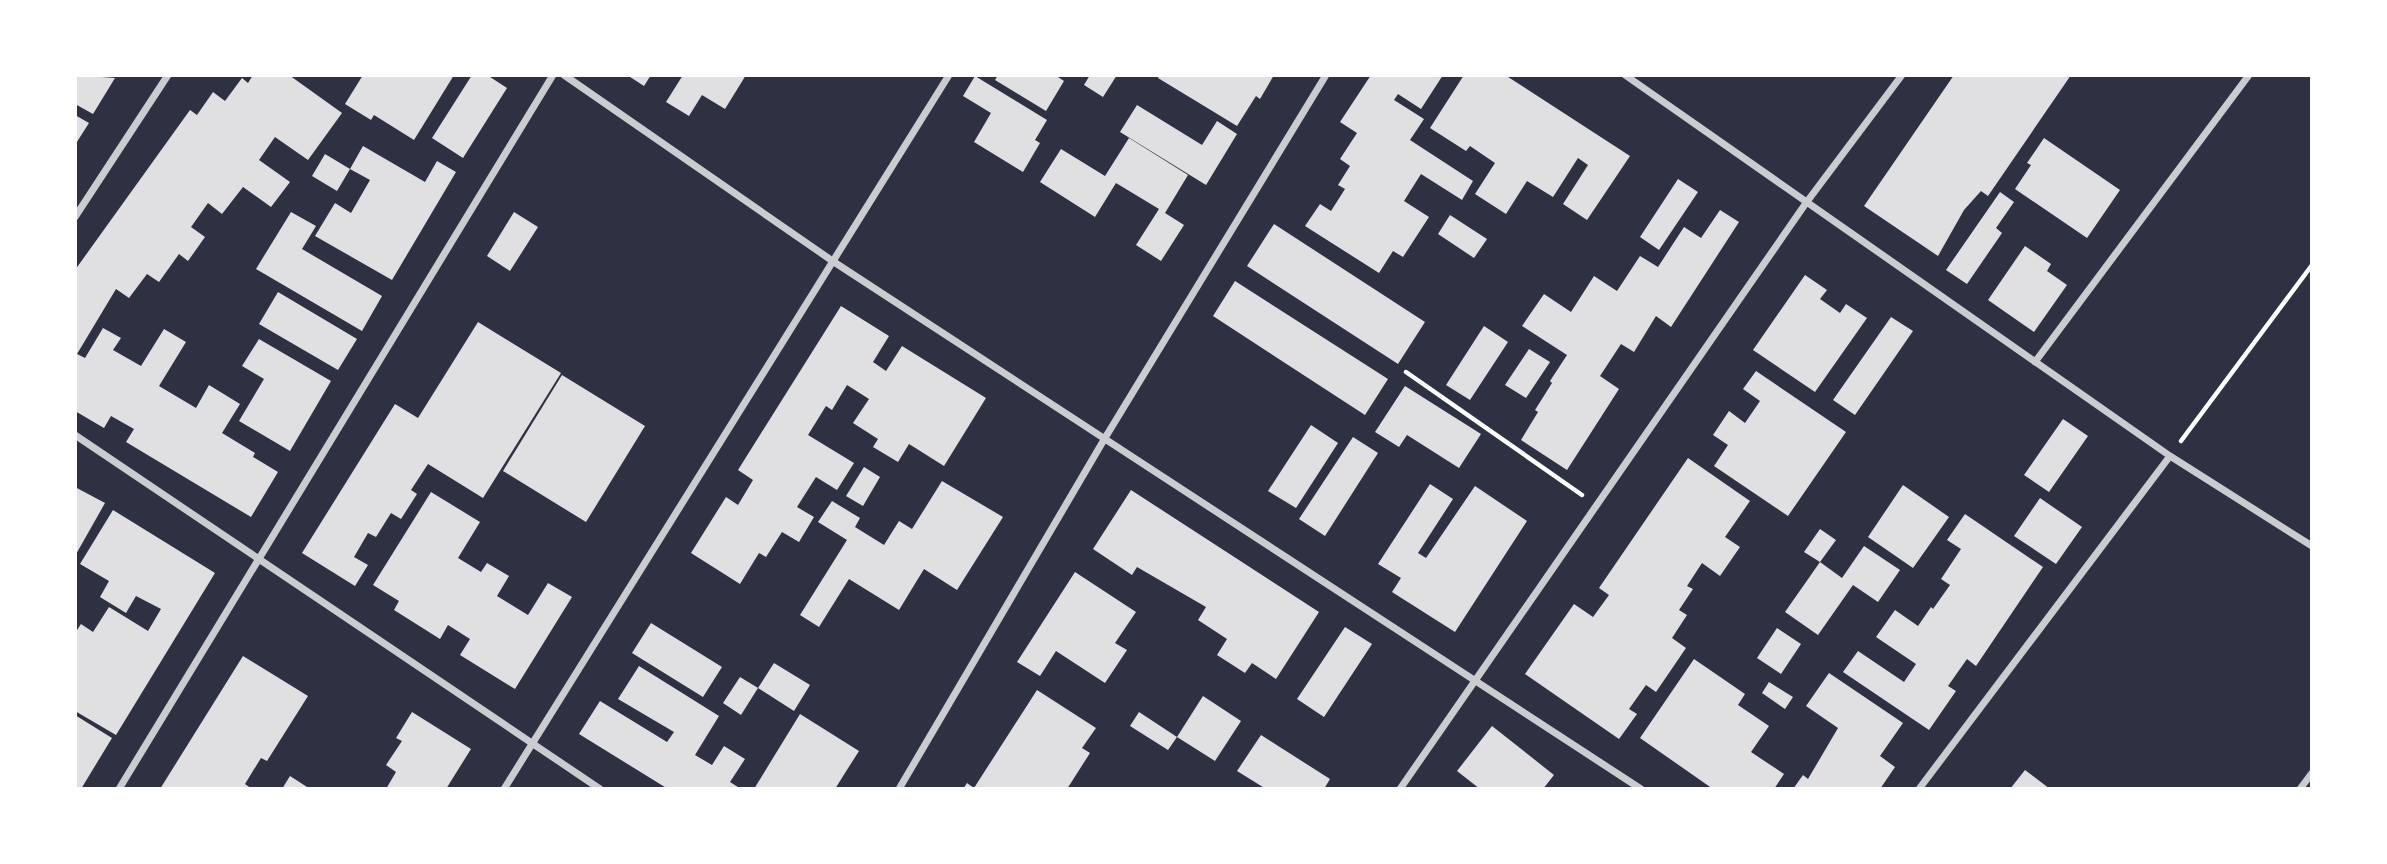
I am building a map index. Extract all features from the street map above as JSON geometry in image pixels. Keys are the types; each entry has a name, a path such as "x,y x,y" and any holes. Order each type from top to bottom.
{"street":[{"path":"75,217 168,75"},
{"path":"119,789 553,75"},
{"path":"564,75 834,262 1477,679 1641,789"},
{"path":"504,789 948,75"},
{"path":"898,789 1105,438 1326,75"},
{"path":"1625,75 2170,456 2312,546"},
{"path":"1401,789 1806,203 1902,75"},
{"path":"2035,362 2249,75"},
{"path":"75,435 600,789"},
{"path":"1919,789 2170,456"},
{"path":"2300,789 2312,773"}],"path":[{"path":"2170,456 2312,265"},
{"path":"1406,372 1597,506"}],"building":[{"path":"75,75 115,78 93,114 75,104"},
{"path":"253,75 289,75 342,113 308,160 275,137 259,160 290,182 271,207 243,187 222,214 208,203 191,227 205,237 188,261 179,254 159,282 147,274 129,298 116,289 77,354 85,358 103,328 121,338 113,350 141,366 164,329 186,342 159,386 196,408 209,385 240,404 222,433 255,453 253,457 278,472 251,517 126,442 134,429 111,416 104,428 75,411 75,270 190,110 197,115 213,92 225,101 242,78 248,83"},
{"path":"363,75 454,75 414,140 374,115 371,120 345,104"},
{"path":"472,75 487,75 507,88 463,158 432,138"},
{"path":"627,75 651,75 644,86"},
{"path":"683,75 746,75 725,109 702,95 689,116 666,102"},
{"path":"998,75 1055,75 1064,81 1046,111 995,80"},
{"path":"1090,75 1117,75 1103,97 1084,85"},
{"path":"1160,75 1274,75 1260,99 1256,96 1237,126 1158,78"},
{"path":"1371,75 1443,75 1421,109 1398,94 1394,100 1424,119 1410,140 1473,181 1462,200 1421,174 1404,201 1429,217 1403,257 1393,251 1379,273 1305,226 1320,204 1331,211 1345,189 1338,185 1350,166 1340,159 1357,133 1340,122"},
{"path":"1464,75 1505,75 1630,156 1587,220 1563,204 1588,165 1578,158 1553,197 1527,181 1506,214 1475,194 1495,163 1470,146 1466,151 1430,128"},
{"path":"1954,75 2071,75 1988,196 1981,191 1964,210 1938,256 1864,206"},
{"path":"975,76 1047,120 1035,140 1040,143 1023,172 974,142 991,113 963,96"},
{"path":"1137,105 1202,145 1217,121 1237,134 1206,185 1120,132"},
{"path":"75,115 89,123 75,145"},
{"path":"1129,138 1188,175 1165,213 1184,225 1161,261 1136,245 1159,209 1116,183 1095,217 1040,182 1061,149 1105,176"},
{"path":"2044,138 2120,190 2087,238 2015,189 2031,165 2027,163"},
{"path":"363,146 425,182 437,161 456,172 392,280 315,236 335,203 351,213 370,180 350,169"},
{"path":"325,154 350,169 337,191 312,176"},
{"path":"1678,179 1698,192 1659,250 1640,237"},
{"path":"2000,192 2014,202 1996,228 2002,233 1967,284 1946,270"},
{"path":"1720,210 1739,222 1671,327 1656,316 1634,352 1621,344 1600,376 1619,389 1567,470 1521,440 1538,412 1535,410 1552,383 1550,381 1567,355 1522,326 1544,294 1571,312 1594,276 1617,291 1640,256 1658,267 1684,227 1701,238"},
{"path":"291,212 316,226 302,249 382,296 362,331 256,269"},
{"path":"514,212 538,227 510,271 487,256"},
{"path":"1450,215 1487,239 1474,258 1438,234"},
{"path":"1274,224 1425,322 1398,364 1247,266"},
{"path":"2025,246 2051,264 2047,271 2067,285 2034,332 1988,300"},
{"path":"1805,275 1827,290 1820,299 1840,313 1846,304 1867,318 1815,392 1753,350"},
{"path":"1235,281 1388,379 1365,415 1213,316"},
{"path":"278,292 357,339 338,370 259,324"},
{"path":"841,306 889,336 873,362 886,371 902,346 986,398 944,466 909,444 898,462 873,447 878,439 853,423 869,399 847,385 832,410 826,406 808,435 854,463 837,490 816,477 797,507 814,517 799,542 782,532 766,557 759,553 740,584 691,553 726,497 738,505 753,480 738,470"},
{"path":"1891,317 1913,331 1855,415 1833,400"},
{"path":"478,322 561,373 483,498 428,464 411,490 417,494 401,519 391,513 376,537 368,533 354,557 368,565 355,586 302,553 395,404 418,418"},
{"path":"1484,326 1508,342 1470,400 1446,385"},
{"path":"259,339 331,381 290,451 239,421 264,379 242,366"},
{"path":"1529,349 1550,362 1526,398 1505,385"},
{"path":"1756,371 1846,432 1788,516 1714,466 1728,445 1713,435 1729,411 1745,423 1760,401 1743,389"},
{"path":"562,375 645,426 586,522 503,471"},
{"path":"1405,386 1481,434 1459,468 1407,435 1399,447 1375,432"},
{"path":"2063,419 2088,436 2049,492 2024,475"},
{"path":"1311,425 1338,443 1296,508 1268,491"},
{"path":"1353,437 1378,453 1325,536 1299,519"},
{"path":"1688,458 1750,501 1725,537 1740,547 1720,576 1702,563 1687,586 1693,589 1679,610 1687,615 1672,638 1686,648 1656,692 1646,685 1629,709 1637,714 1619,739 1525,674 1574,604 1593,617 1609,595 1599,588"},
{"path":"864,467 880,477 863,506 846,496"},
{"path":"942,481 1003,517 957,590 924,569 899,610 849,579 819,627 800,615 847,540 818,522 832,501 860,518 855,527 884,545 899,521 912,529"},
{"path":"1430,484 1453,499 1418,553 1426,558 1475,486 1527,521 1455,632 1392,592 1401,578 1378,564"},
{"path":"1903,485 1949,517 1913,568 1868,537"},
{"path":"75,487 105,503 75,556"},
{"path":"1131,490 1319,612 1276,679 1252,663 1245,673 1217,655 1227,639 1198,620 1206,607 1137,567 1132,575 1093,549"},
{"path":"431,492 480,522 458,558 481,572 487,563 509,576 497,596 528,615 548,583 572,597 515,689 460,655 470,639 448,625 440,639 394,610 399,601 373,585"},
{"path":"2040,498 2082,527 2056,564 2014,536"},
{"path":"113,510 215,573 116,735 75,711 75,633 81,624 93,632 109,607 148,631 161,609 136,596 126,613 100,597 109,581 80,564"},
{"path":"1965,514 2043,567 1976,666 1967,659 1948,686 1956,691 1929,730 1843,672 1858,651 1904,682 1916,664 1876,637 1895,610 1918,626 1931,607 1933,609 1950,585 1941,579 1961,549 1947,540"},
{"path":"1820,529 1836,540 1820,562 1804,552"},
{"path":"1864,546 1900,570 1878,602 1853,585 1818,635 1785,612 1820,562 1842,578"},
{"path":"1075,572 1136,612 1115,643 1127,650 1105,683 1056,651 1040,676 1017,662"},
{"path":"651,623 722,667 703,697 632,653"},
{"path":"1345,627 1372,644 1324,717 1297,699"},
{"path":"1777,628 1801,644 1781,674 1757,658"},
{"path":"243,656 308,696 267,761 261,758 245,784 252,789 160,789"},
{"path":"1694,659 1745,694 1738,705 1769,726 1751,752 1784,774 1774,789 1713,789 1640,738"},
{"path":"774,663 810,685 794,711 758,688"},
{"path":"639,666 719,716 695,755 712,765 724,746 745,759 730,782 741,789 668,789 579,734 600,701 667,742 674,732 618,699"},
{"path":"1829,673 1903,723 1880,756 1895,767 1880,789 1793,789 1803,775 1808,779 1838,728 1806,706"},
{"path":"740,677 758,688 741,715 723,703"},
{"path":"1769,682 1793,697 1785,709 1762,693"},
{"path":"1037,690 1096,728 1082,748 1090,753 1067,789 963,789 967,783 974,788"},
{"path":"1203,696 1241,721 1215,761 1177,737"},
{"path":"412,712 471,749 446,789 386,789 396,772 386,765 402,741 396,738"},
{"path":"1139,712 1177,737 1168,750 1130,726"},
{"path":"800,714 859,751 835,789 754,789"},
{"path":"75,715 112,738 81,789 75,789"},
{"path":"1492,726 1554,775 1543,789 1480,789 1457,771"},
{"path":"1261,735 1330,779 1324,789 1266,789 1237,771"},
{"path":"2025,770 2050,789 2010,789"},
{"path":"290,776 304,785 310,789 282,789"}]}
